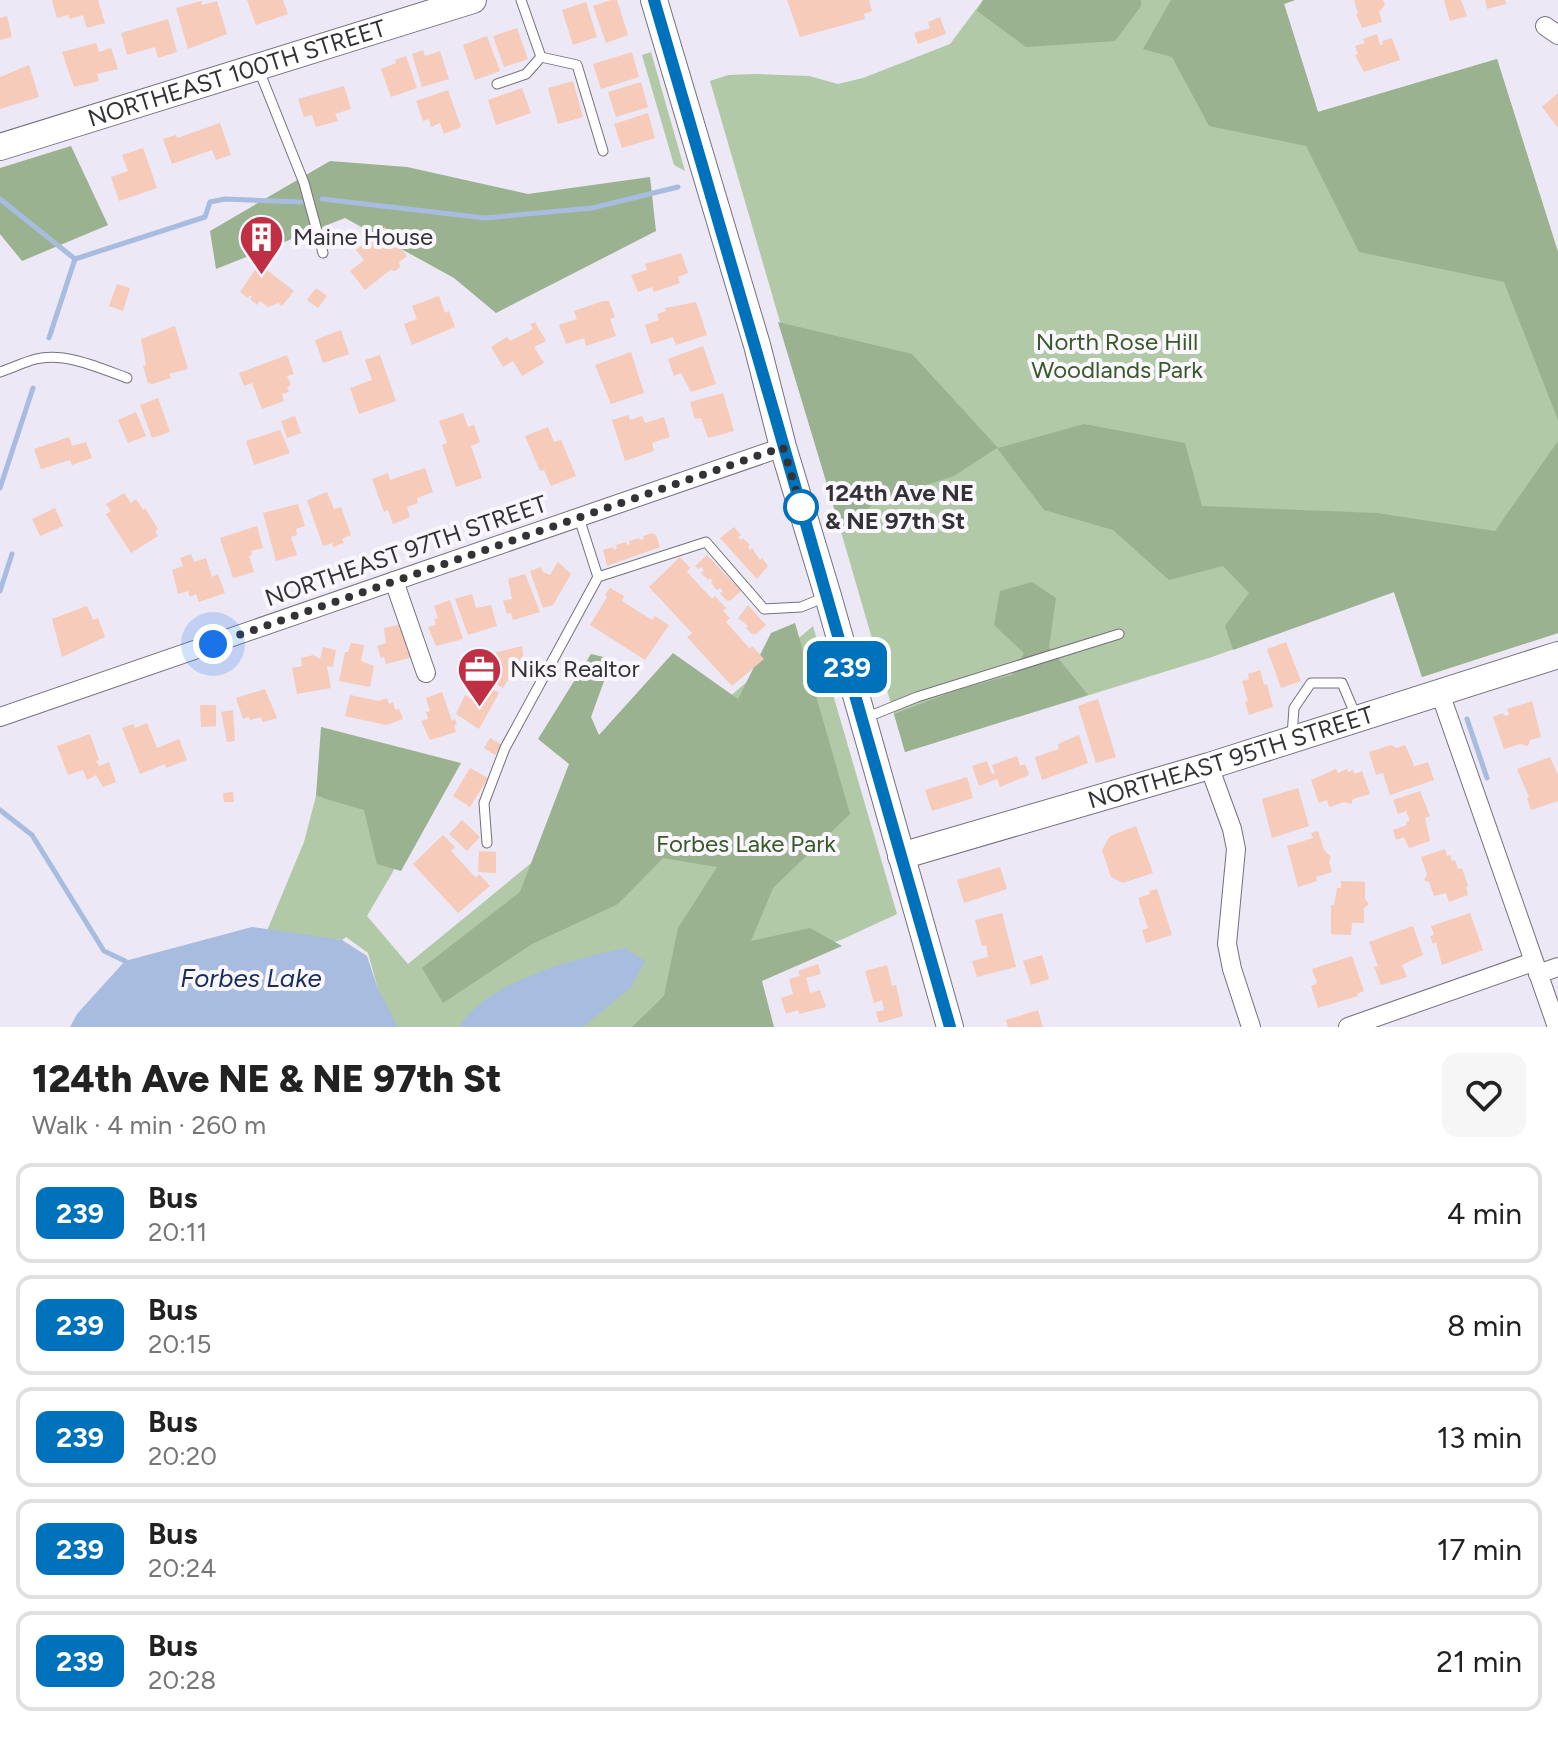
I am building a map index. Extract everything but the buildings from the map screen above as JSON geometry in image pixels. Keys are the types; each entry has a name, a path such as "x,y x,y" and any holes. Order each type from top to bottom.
{"street":[{"name":"NORTHEAST 100TH STREET","path":"0,147 473,0"},
{"path":"654,0 757,345 783,447 950,1027"},
{"name":"NORTHEAST 97TH STREET","path":"0,717 783,447"},
{"path":"394,581 426,673"},
{"name":"NORTHEAST 95TH STREET","path":"901,856 1209,766 1558,655"},
{"path":"1440,693 1557,1027"},
{"path":"1209,766 1236,849 1227,944 1251,1027"},
{"path":"1348,1027 1536,968 1558,967"}],"lane":[{"path":"521,0 541,57"},
{"path":"497,84 526,74 541,57"},
{"path":"541,57 577,65 603,151"},
{"path":"257,67 304,183 323,253"},
{"path":"0,372 38,359 56,358 96,366 127,378"},
{"path":"579,518 598,577"},
{"path":"487,843 484,803 505,748 598,577 706,542 764,609 801,607 828,596"},
{"path":"861,719 917,697 1119,634"},
{"path":"1292,740 1294,708 1311,683 1342,683 1357,719"}],"green space":[{"name":"North Rose Hill Woodlands Park","path":"983,0 1295,0 1284,4 1318,112 1497,59 1558,252 1558,633 1422,677 1394,592 1209,658 905,752 710,81 728,75 756,74 809,76 838,84 863,78 950,44"},
{"path":"983,0 1141,0 1141,6 1115,41 1026,47 977,11"},
{"path":"1171,0 1295,0 1284,4 1318,112 1497,59 1558,252 1558,420 1504,282 1359,252 1306,146 1209,126 1172,57 1143,49"},
{"path":"651,52 685,171 674,165 642,55"},
{"path":"71,146 108,225 22,261 0,234 0,168"},
{"path":"330,161 407,167 528,194 650,177 656,231 496,313 454,278 345,218 216,269 210,231"},
{"path":"778,322 912,354 998,448 1084,424 1185,443 1202,506 1377,513 1495,531 1558,441 1558,633 1422,677 1394,592 1233,650 1225,626 1249,593 1223,566 1169,580 1113,530 1044,510 997,448 954,476 877,501 841,531"},
{"path":"1032,582 1056,598 1049,647 1088,695 905,752 894,714 957,690 1012,675 1024,653 994,625 1000,591"},
{"path":"795,623 850,814 773,888 751,941 810,928 842,946 762,981 774,1027 632,1027 664,996 678,928 717,867 663,858 618,904 532,944 443,1003 422,968 520,892 569,764 538,739 591,654 612,659 591,717 599,735 673,653 738,699 771,633"},
{"name":"Forbes Lake Park","path":"813,626 897,914 843,939 745,975 755,1027 395,1027 378,989 368,953 346,937 342,940 264,938 304,842 316,796 322,798 453,769 367,916 408,964"},
{"path":"321,727 461,763 401,871 377,864 364,810 316,796"}],"water":[{"name":"Forbes Lake","path":"252,927 342,940 367,956 378,989 398,1027 70,1027 77,1014 125,961"},
{"path":"625,948 645,961 631,987 583,1027 459,1027 489,997 533,974"}],"waterway":[{"path":"322,199 485,218 592,208 678,187"},
{"path":"0,199 75,259 49,338"},
{"path":"75,259 205,217 210,202 225,199 301,202"},
{"path":"0,488 33,388"},
{"path":"0,591 12,554"},
{"path":"1467,719 1487,778"},
{"path":"0,810 32,835 104,951 125,961"}],"bus line":[{"name":"239","path":"654,0 757,345 783,447 950,1027"}],"place":[{"name":"Maine House","path":"262,276"},
{"name":"124th Ave NE & NE 97th St","path":"801,507"},
{"name":"Niks Realtor","path":"479,708"}],"route":[{"path":"213,644 783,447 802,510 801,507"}]}
